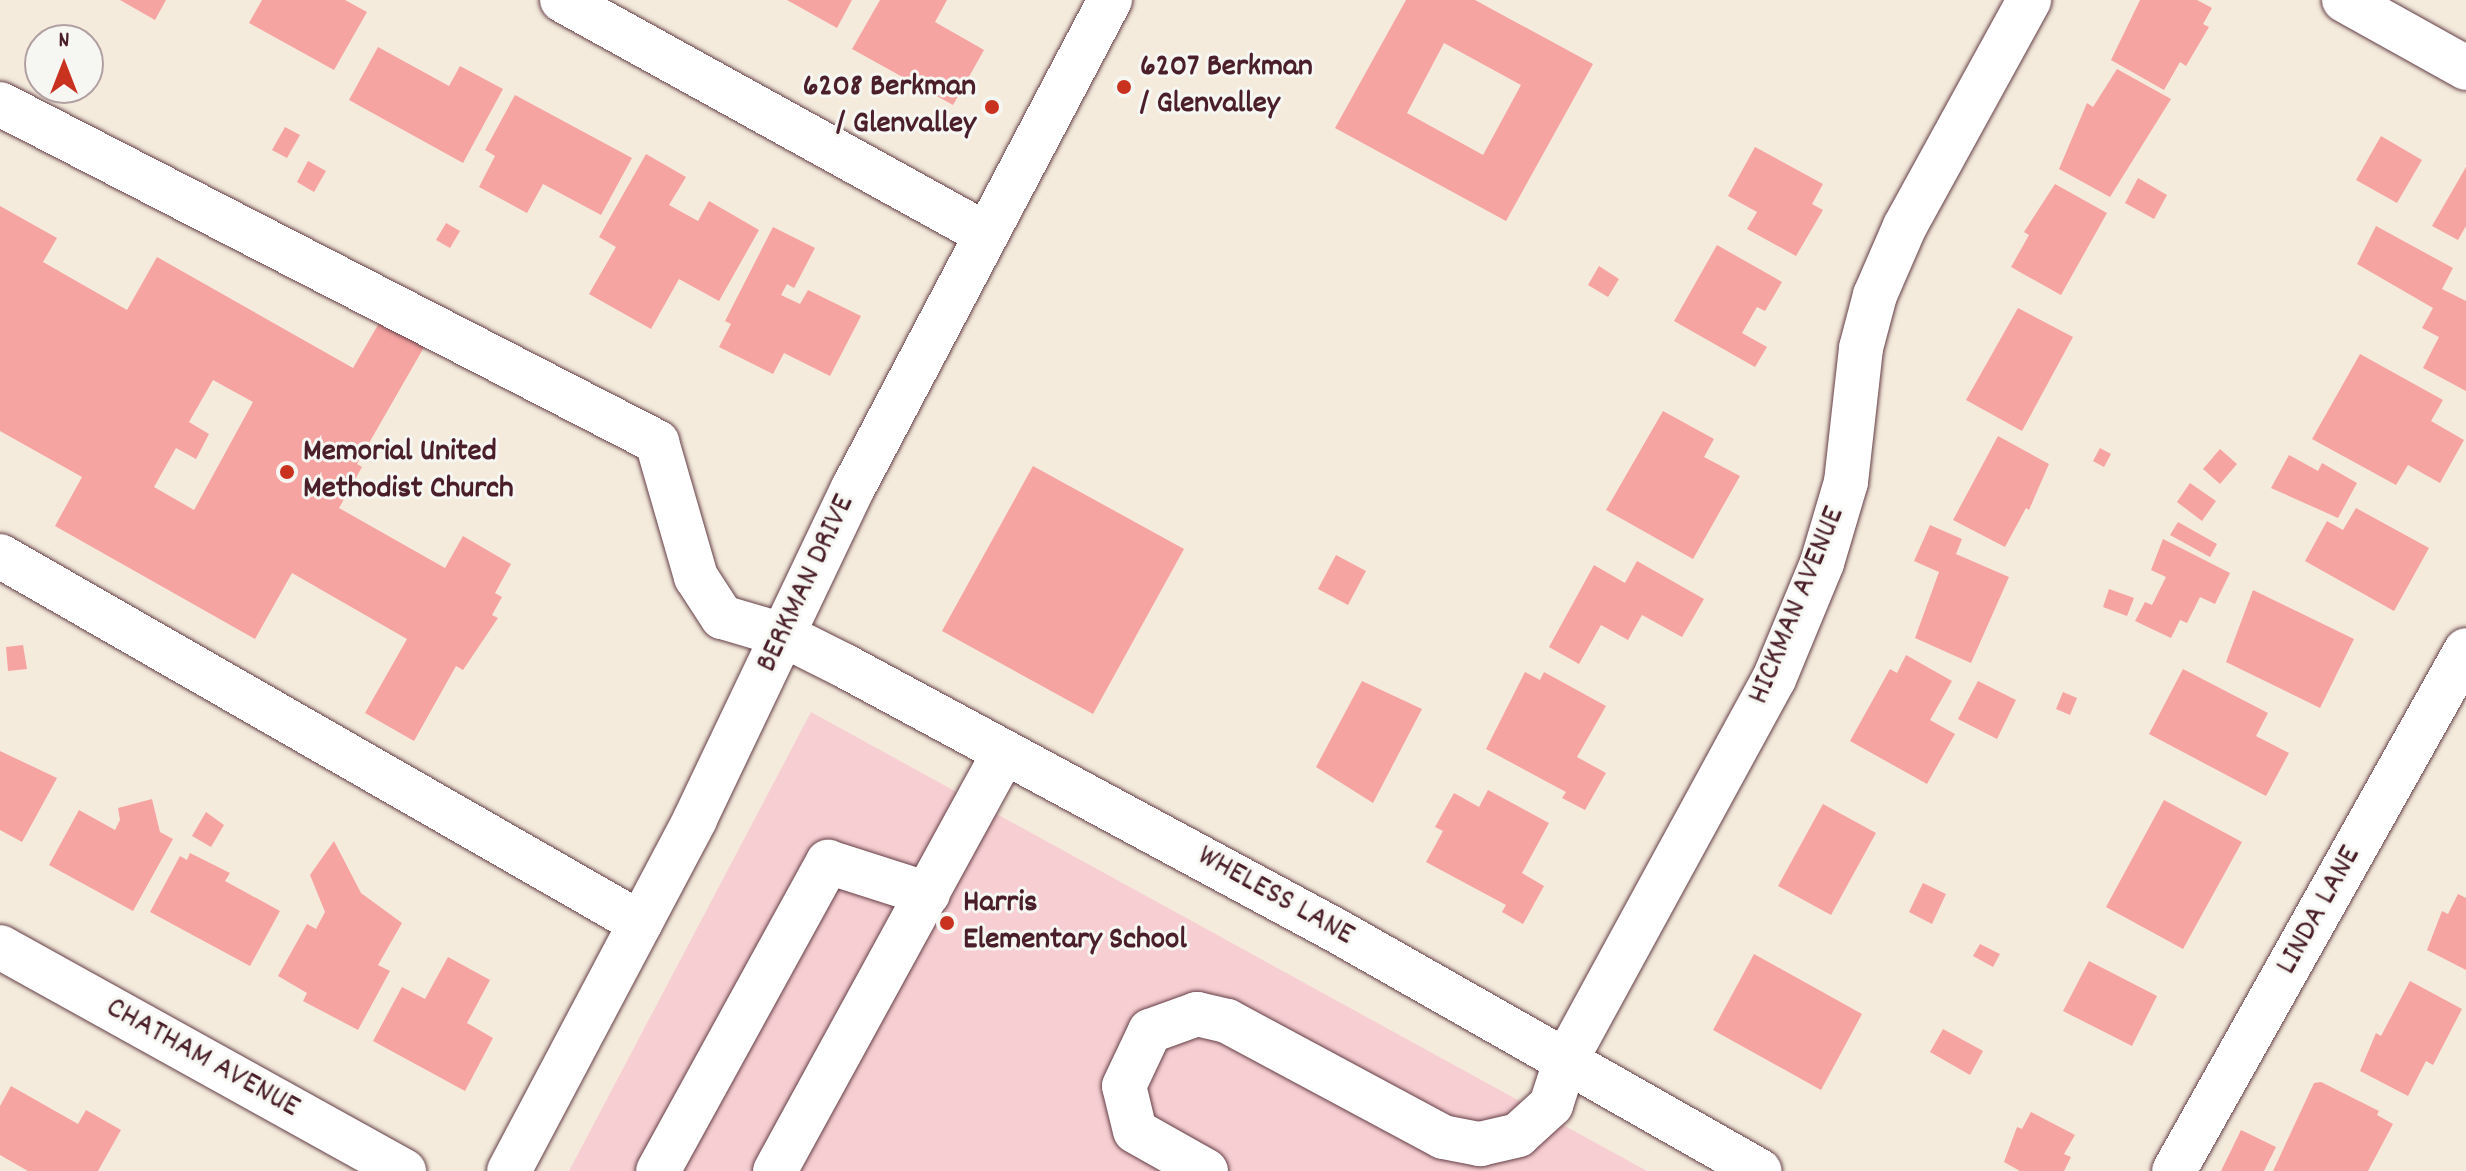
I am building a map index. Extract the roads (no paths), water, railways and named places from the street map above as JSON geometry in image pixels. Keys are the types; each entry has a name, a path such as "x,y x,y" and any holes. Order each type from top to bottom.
{"street":[{"path":"562,0 986,234"},
{"name":"BERKMAN DRIVE","path":"509,1171 640,923 853,488 1110,0"},
{"name":"HICKMAN AVENUE","path":"1206,1171 1135,1131 1124,1086 1150,1031 1197,1014 1227,1021 1443,1137 1480,1144 1518,1135 1551,1105 1565,1062 1774,679 1822,563 1846,482 1861,348 1875,295 1905,226 2029,0"},
{"path":"2344,0 2466,68"},
{"name":"WHELESS LANE","path":"0,104 657,442 706,597 722,617 783,635 1004,752 1337,931 1760,1171"},
{"path":"0,556 640,923"},
{"name":"LINDA LANE","path":"2174,1171 2466,650"},
{"path":"775,1171 1004,752"},
{"path":"658,1171 828,862 928,894"},
{"name":"CHATHAM AVENUE","path":"0,947 404,1171"}],"place":[{"name":"6207 Berkman / Glenvalley","path":"1124,87"},
{"name":"6208 Berkman / Glenvalley","path":"992,107"},
{"name":"Memorial United Methodist Church","path":"287,472"},
{"name":"Harris Elementary School","path":"947,923"}]}
